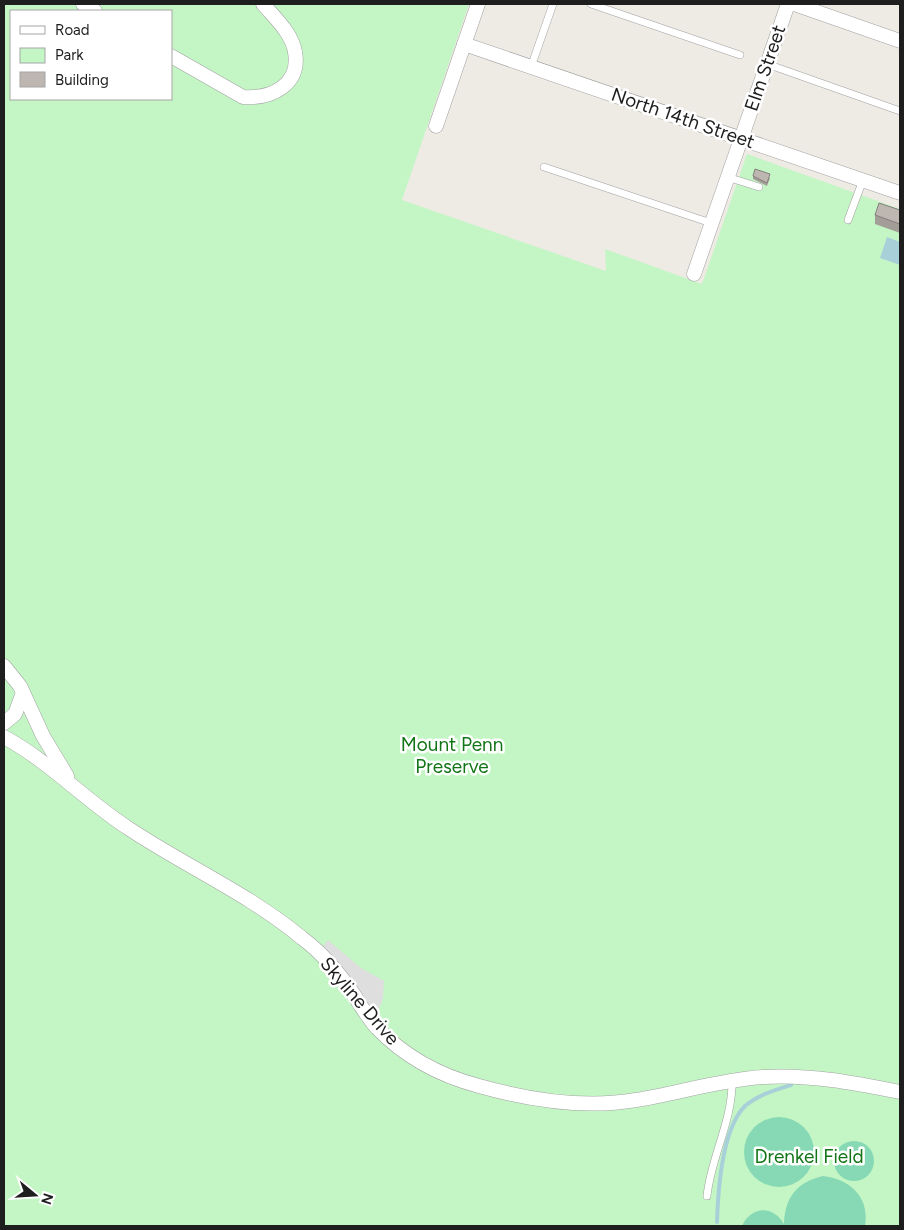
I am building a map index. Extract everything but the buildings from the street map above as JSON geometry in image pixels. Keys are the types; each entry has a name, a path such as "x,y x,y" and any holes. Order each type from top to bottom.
{"street":[{"path":"172,57 243,97 256,98 271,95 282,89 290,79 295,66 295,51 289,36 263,4"},
{"path":"436,126 478,4"},
{"name":"Elm Street","path":"694,274 788,4"},
{"path":"794,4 900,41"},
{"name":"North 14th Street","path":"464,44 741,137 900,193"},
{"name":"Skyline Drive","path":"4,666 11,673 23,693 43,736 69,781"},
{"path":"4,723 15,714 23,693"},
{"name":"Skyline Drive","path":"4,737 22,747 69,781 126,827 257,906 304,939 340,977 377,1028 404,1052 440,1073 478,1086 533,1099 598,1103 635,1100 732,1080 762,1077 805,1077 900,1092"}],"lane":[{"path":"531,67 553,4"},
{"path":"591,4 740,55"},
{"path":"767,64 900,111"},
{"path":"544,167 711,223"},
{"path":"727,177 759,188"},
{"path":"848,220 863,180"},
{"path":"707,1196 710,1172 730,1103 732,1080"}],"green space":[{"name":"Mount Penn Preserve","path":"4,4 469,4 402,200 606,271 605,249 702,284 747,154 900,209 900,1226 4,1226"},
{"name":"Drenkel Field","path":"779,1117 798,1123 808,1133 814,1152 808,1171 798,1181 779,1187 760,1181 750,1171 744,1152 750,1133 760,1123"},
{"path":"854,1141 868,1147 874,1161 868,1175 854,1181 840,1175 834,1161 840,1147"},
{"path":"823,1176 842,1181 856,1191 864,1206 865,1226 742,1226 751,1215 762,1210 774,1213 784,1224 787,1206 794,1192 806,1182"}],"shaded area":[{"path":"328,940 361,968 384,981 383,999 375,1017 322,948"}],"water":[{"path":"887,237 900,242 900,265 880,258"}],"waterway":[{"path":"717,1222 720,1178 726,1145 737,1116 745,1106 755,1099 791,1085"}]}
